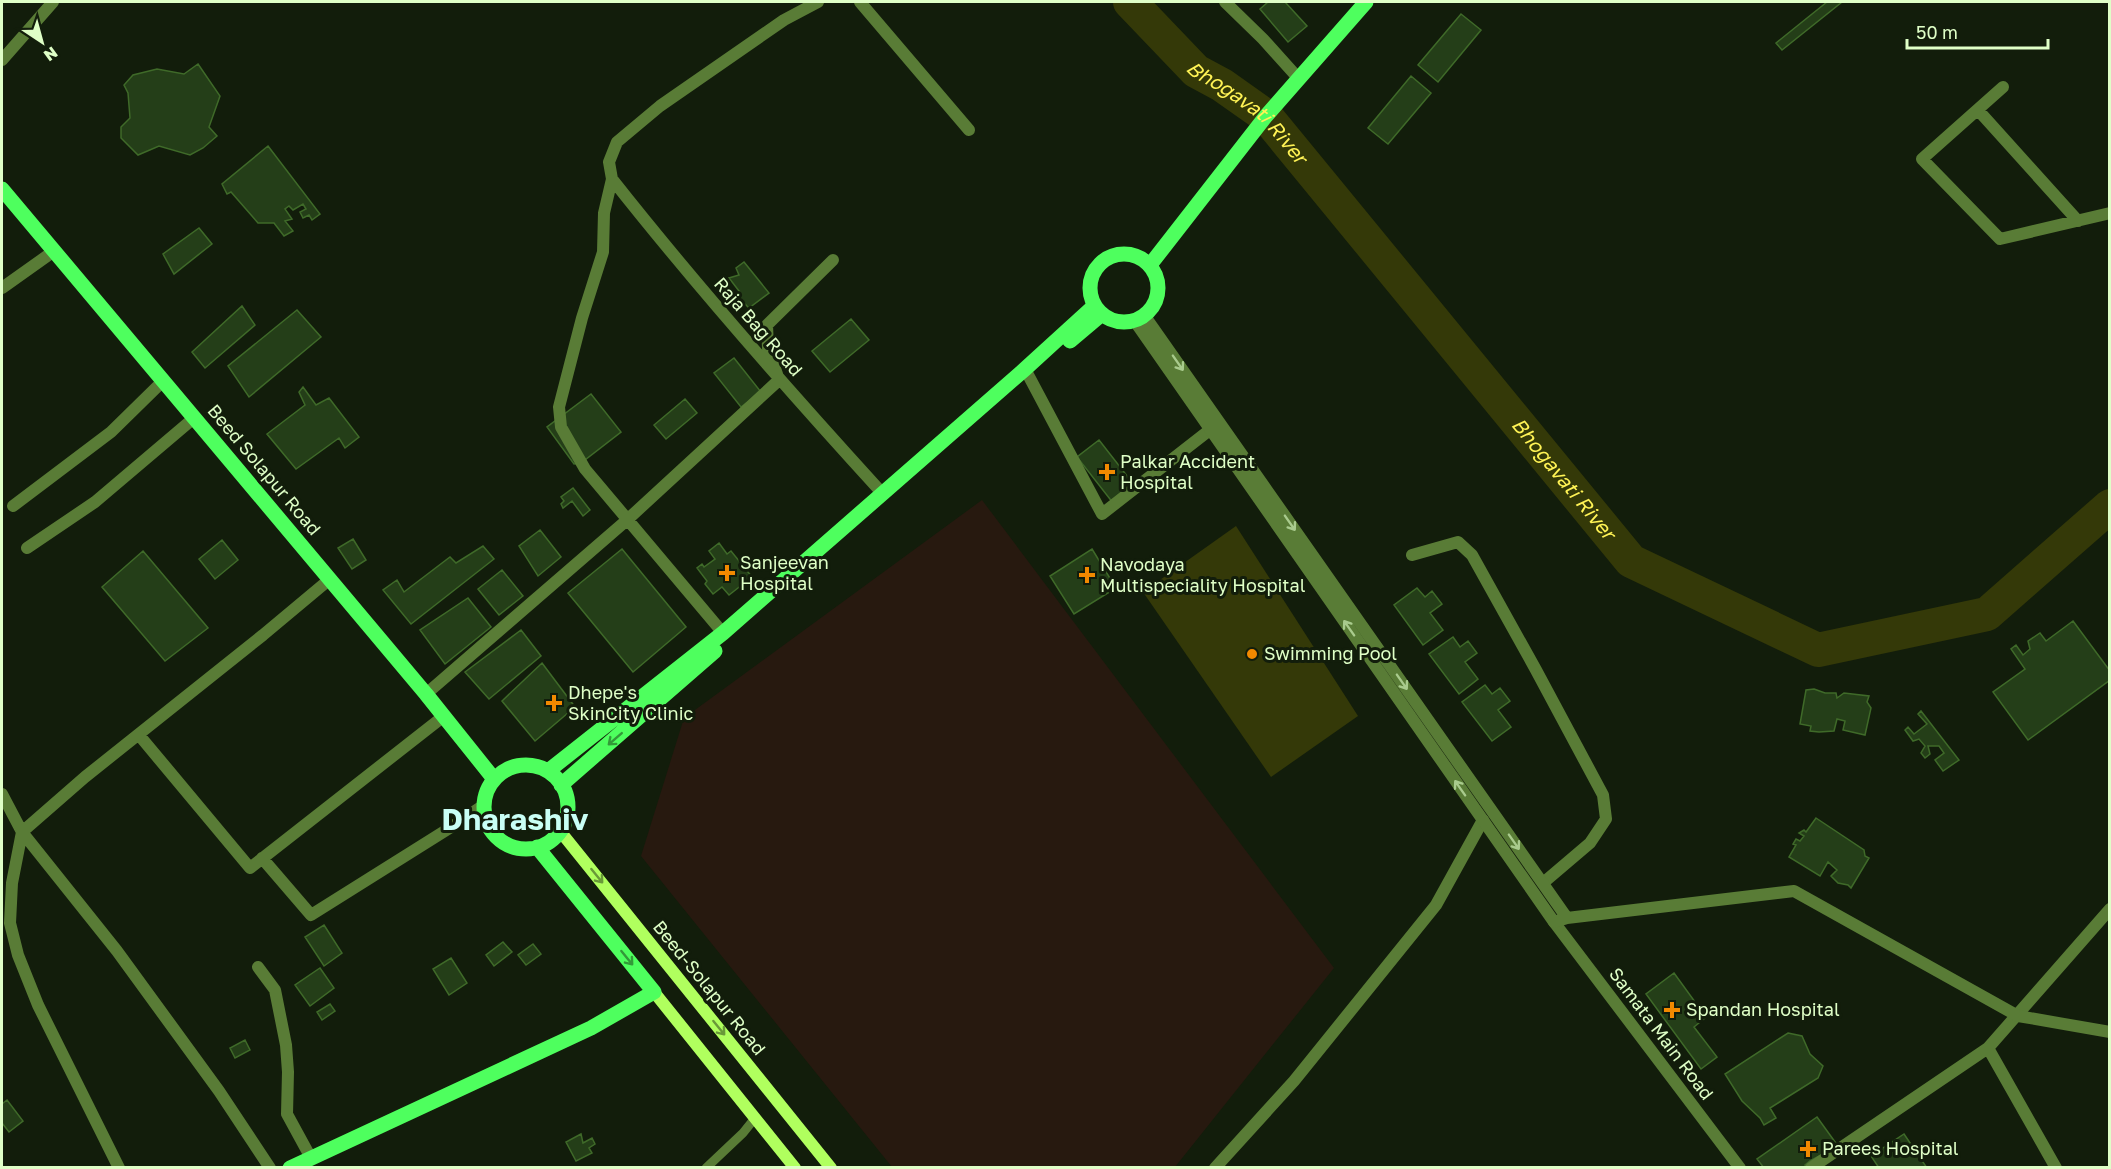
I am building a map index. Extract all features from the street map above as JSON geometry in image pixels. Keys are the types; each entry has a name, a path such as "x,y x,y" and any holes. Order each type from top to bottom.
{"main road":[{"path":"1150,265 1266,116 1366,2"},
{"name":"Beed Solapur Road","path":"2,189 426,694 494,779"},
{"path":"1131,254 1150,265 1156,275 1158,286 1157,297 1152,307 1139,318 1123,322 1112,320 1098,310 1090,295 1089,284 1099,264 1108,257 1131,254"},
{"path":"561,785 1098,310"},
{"path":"548,771 723,633 1027,373"},
{"path":"520,765 534,765 548,771 559,780 561,785 566,793 568,806 566,819 560,831 550,840 537,847 526,849 513,847 501,841 489,825 484,805 487,791 494,779 506,770 520,765"},
{"name":"Beed-Solapur Road","path":"560,831 831,1167"},
{"path":"537,847 795,1167"},
{"path":"290,1167 591,1028 654,992"}],"street":[{"path":"2,60 53,2"},
{"path":"723,633 581,463 561,427 559,407 582,318 603,252 604,213 612,179 609,162 617,142 679,93 784,20 818,2"},
{"path":"860,2 969,130"},
{"path":"1225,2 1299,79"},
{"path":"2003,87 1922,159 2000,240 2109,213"},
{"path":"1978,110 2078,221"},
{"name":"Raja Bag Road","path":"612,179 671,253 779,380 883,494"},
{"path":"2,288 54,251"},
{"path":"426,694 627,520 779,380 768,348 767,325 833,260"},
{"path":"1139,318 1567,918"},
{"name":"Samata Main Road","path":"1139,318 1212,429 1554,922 1740,1167"},
{"path":"1027,373 1102,514 1212,429"},
{"path":"13,506 111,432 163,381"},
{"path":"27,548 95,502 194,418"},
{"path":"1412,555 1458,543 1472,555 1603,795 1606,819 1590,843 1543,883"},
{"path":"119,1167 43,1016 18,955 10,922 12,883 22,832 85,777 330,579"},
{"path":"139,735 250,868 444,716"},
{"path":"2,794 22,832 117,951 219,1091 270,1167"},
{"path":"262,858 310,915 484,805"},
{"path":"1215,1167 1294,1081 1436,905 1483,820"},
{"path":"1554,922 1567,918 1794,891 2018,1017 2109,1032"},
{"path":"1811,1167 1988,1048 2018,1017 2109,909"},
{"path":"258,967 275,990 286,1045 288,1072 286,1114 311,1158"},
{"path":"1988,1048 2056,1167"}],"lane":[{"path":"706,1167 743,1133 755,1118"}],"shaded area":[{"path":"982,500 1334,968 1175,1167 892,1167 641,856 684,718"},
{"name":"Swimming Pool","path":"1236,526 1358,716 1271,777 1143,592"}],"building":[{"path":"1268,2 1285,2 1307,26 1288,42 1260,9"},
{"path":"1827,2 1842,2 1782,50 1776,43"},
{"path":"1461,14 1481,30 1438,82 1418,65"},
{"path":"198,64 220,96 209,127 217,136 190,155 159,146 138,155 121,138 121,127 130,118 128,93 124,85 133,75 157,69 184,74"},
{"path":"1411,76 1431,93 1388,144 1368,128"},
{"path":"268,146 320,214 312,220 309,215 303,218 300,212 306,209 303,204 293,210 289,206 285,209 292,219 285,221 293,231 284,236 274,223 258,223 231,192 227,194 222,184"},
{"path":"199,228 212,244 174,274 163,254"},
{"path":"744,262 769,293 749,308 745,304 742,306 734,296 739,291 729,278 739,275 736,268"},
{"path":"242,306 255,325 205,368 192,352"},
{"path":"297,310 321,337 249,397 228,366"},
{"path":"851,319 869,340 830,372 812,351"},
{"path":"734,358 761,392 741,407 714,373"},
{"path":"303,387 316,405 329,398 359,437 345,448 339,438 296,469 267,434 305,405 299,392"},
{"path":"591,394 621,432 581,463 574,464 547,427"},
{"path":"685,399 697,413 666,439 654,425"},
{"path":"1099,440 1135,486 1113,503 1077,457"},
{"path":"573,488 590,510 583,516 572,501 563,508 561,504 564,501 561,497"},
{"path":"540,530 561,557 538,576 519,546"},
{"path":"353,539 366,560 352,569 338,548"},
{"path":"222,540 238,560 215,579 199,559"},
{"path":"719,543 727,554 731,551 752,577 729,595 722,587 713,594 697,568 702,564 704,567 715,559 709,551"},
{"path":"483,546 494,559 411,624 383,590 397,580 404,592 450,557 456,563"},
{"path":"622,549 686,627 633,672 568,593"},
{"path":"1092,549 1116,588 1074,614 1050,576"},
{"path":"143,551 208,628 165,661 102,587"},
{"path":"502,570 523,596 499,615 478,589"},
{"path":"1417,588 1425,597 1432,591 1442,604 1430,613 1443,630 1423,645 1394,605"},
{"path":"468,598 491,627 445,664 420,630"},
{"path":"2073,621 2110,671 2110,680 2028,740 1993,692 2025,669 2011,649 2016,645 2023,655 2030,649 2028,641 2040,633 2046,641"},
{"path":"521,630 541,656 489,699 465,672"},
{"path":"1453,637 1460,647 1468,641 1477,653 1465,662 1478,679 1459,694 1429,654"},
{"path":"542,663 575,707 535,741 502,701"},
{"path":"1485,685 1492,694 1500,688 1510,701 1498,710 1511,727 1492,741 1462,702"},
{"path":"1814,689 1825,693 1836,693 1837,698 1844,693 1869,696 1867,702 1871,708 1865,735 1843,730 1845,721 1837,719 1834,731 1810,731 1811,726 1800,724 1806,690"},
{"path":"1921,711 1959,760 1943,771 1935,760 1944,753 1939,746 1928,746 1930,754 1925,758 1921,753 1925,746 1919,739 1913,741 1905,730 1908,727 1914,734 1927,724 1918,714"},
{"path":"1816,818 1864,850 1865,856 1869,858 1851,888 1838,883 1831,876 1837,870 1828,862 1820,876 1789,857 1796,845 1793,844 1796,839 1800,841 1804,836 1799,833 1804,830 1806,832"},
{"path":"324,925 342,953 324,966 305,937"},
{"path":"503,942 512,952 494,966 486,955"},
{"path":"533,944 541,954 526,965 518,955"},
{"path":"451,958 467,983 449,995 433,969"},
{"path":"320,968 334,988 310,1006 295,985"},
{"path":"1674,973 1706,1017 1694,1027 1717,1057 1701,1069 1646,994"},
{"path":"330,1004 335,1011 322,1020 317,1012"},
{"path":"1788,1033 1802,1036 1810,1054 1823,1066 1818,1078 1770,1108 1776,1118 1764,1125 1742,1101 1725,1074"},
{"path":"245,1040 250,1050 235,1058 230,1048"},
{"path":"7,1100 23,1121 9,1132 2,1123 2,1104"},
{"path":"1817,1117 1838,1146 1810,1161 1805,1165 1807,1167 1764,1168 1757,1159"},
{"path":"581,1134 583,1143 592,1138 595,1144 589,1148 592,1153 576,1161 566,1142"},
{"path":"1904,1134 1927,1168 1879,1168 1871,1156"}],"waterway":[{"name":"Bhogavati River","path":"1130,2 1196,71 1222,85 1266,116 1631,561 1818,650 1987,614 2110,506"}],"place":[{"name":"Palkar Accident Hospital","path":"1107,472"},
{"name":"Sanjeevan Hospital","path":"727,573"},
{"name":"Navodaya Multispeciality Hospital","path":"1087,575"},
{"name":"Swimming Pool","path":"1252,654"},
{"name":"Dhepe's SkinCity Clinic","path":"554,703"},
{"name":"Spandan Hospital","path":"1672,1010"},
{"name":"Parees Hospital","path":"1808,1149"}],"district":[{"name":"Dharashiv","path":"515,820"}]}
